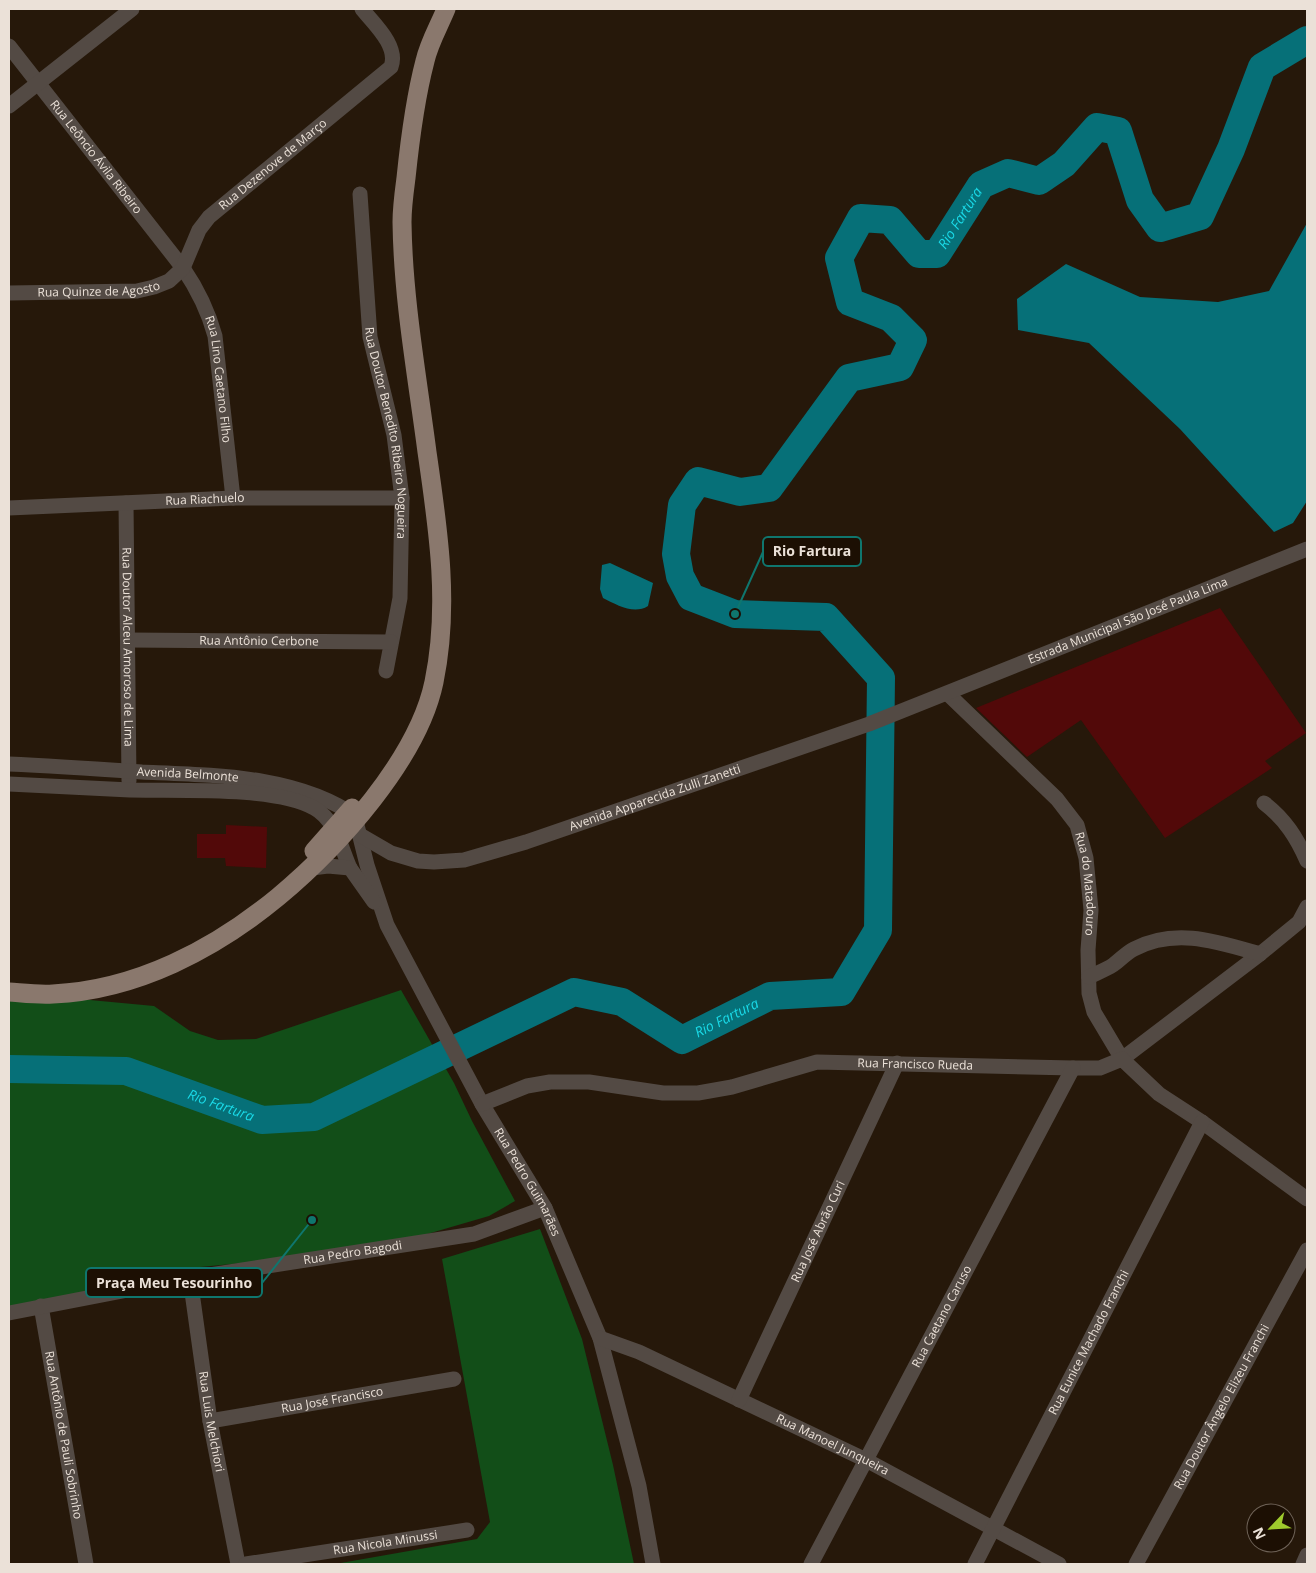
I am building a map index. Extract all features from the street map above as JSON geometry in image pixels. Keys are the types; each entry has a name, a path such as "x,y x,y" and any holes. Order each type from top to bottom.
{"main road":[{"path":"273,901 336,834 396,765 421,720 434,684 441,628 443,586 437,519 406,299 402,219 410,132 425,58 446,9"},
{"path":"9,992 53,994 90,989 126,980 181,962 251,920 312,868 336,834"}],"street":[{"path":"9,106 132,9"},
{"name":"Rua Dezenove de Março","path":"183,268 199,230 209,218 391,67 394,59 392,48 362,9"},
{"name":"Rua Leôncio Ávila Ribeiro","path":"9,46 183,268"},
{"name":"Rua Doutor Benedito Ribeiro Nogueira","path":"360,194 370,338 394,435 402,498 400,598 386,671"},
{"name":"Rua Quinze de Agosto","path":"9,293 136,291 169,281 183,268"},
{"name":"Rua Lino Caetano Filho","path":"183,268 201,295 215,336 233,498"},
{"name":"Rua Riachuelo","path":"9,508 233,498 402,498"},
{"name":"Rua Doutor Alceu Amoroso de Lima","path":"126,503 128,771 130,790"},
{"name":"Estrada Municipal São José Paula Lima","path":"948,694 1307,549"},
{"name":"Rua Antônio Cerbone","path":"128,640 391,642"},
{"name":"Avenida Apparecida Zulli Zanetti","path":"353,814 391,853 418,861 464,860 526,842 869,724 948,694"},
{"name":"Rua do Matadouro","path":"948,694 1057,799 1077,825 1086,858 1091,910 1089,993 1094,1012 1122,1058"},
{"name":"Avenida Belmonte","path":"9,764 232,776 297,791 353,814"},
{"name":"Avenida Belmonte","path":"9,784 221,792 284,798 316,808 336,834"},
{"path":"1264,803 1277,813 1293,832 1307,862"},
{"name":"Rua Pedro Guimarães","path":"353,814 387,925 482,1104 545,1208 600,1338 639,1486 653,1564"},
{"path":"336,834 350,868 372,898 387,925"},
{"path":"350,868 353,857 364,852 391,853"},
{"path":"312,868 328,866 350,868"},
{"name":"Rua Francisco Rueda","path":"482,1104 527,1086 550,1082 589,1082 663,1093 698,1093 732,1087 817,1062 1100,1068 1122,1058 1260,954 1299,922 1307,907"},
{"path":"1089,977 1106,969 1134,950 1157,939 1181,937 1209,939 1260,954"},
{"path":"1122,1058 1159,1094 1202,1122 1307,1199"},
{"name":"Rua José Abrão Curi","path":"739,1400 897,1063"},
{"name":"Rua Caetano Caruso","path":"811,1564 1073,1068"},
{"name":"Rua Eunice Machado Franchi","path":"975,1564 1202,1122"},
{"name":"Rua Pedro Bagodi","path":"9,1313 190,1278 474,1234 545,1208"},
{"name":"Rua Doutor Ângelo Elizeu Franchi","path":"1136,1564 1307,1250"},
{"name":"Rua Luis Melchiori","path":"190,1278 210,1421 238,1564"},
{"name":"Rua Antônio de Pauli Sobrinho","path":"41,1306 86,1564"},
{"name":"Rua Manoel Junqueira","path":"600,1338 639,1352 866,1460 1059,1564"},
{"name":"Rua José Francisco","path":"210,1421 454,1379"},
{"name":"Rua Nicola Minussi","path":"246,1564 467,1530"},
{"path":"1302,1564 1307,1555"}],"green space":[{"path":"401,990 454,1083 515,1201 489,1216 369,1251 200,1267 9,1313 9,998 90,1000 154,1006 190,1031 218,1040 256,1039"},
{"path":"540,1229 582,1339 613,1465 634,1564 335,1564 477,1539 490,1522 442,1259"}],"water":[{"path":"1307,223 1307,501 1293,523 1274,532 1180,429 1089,343 1018,330 1017,299 1066,264 1140,297 1218,302 1269,291"},
{"path":"610,563 653,583 648,606 643,609 631,609 603,598 600,589 602,565"}],"building":[{"path":"1220,608 1306,733 1265,761 1272,768 1165,838 1081,720 1027,757 976,708"},
{"path":"226,825 267,827 266,868 226,866 225,858 197,858 197,834 226,834"}],"waterway":[{"name":"Rio Fartura","path":"9,1069 126,1071 262,1120 314,1117 574,992 622,1002 682,1040 770,996 841,992 878,930 881,678 826,617 735,614 691,597 680,576 676,554 682,505 698,481 740,492 769,488 849,378 900,367 913,340 891,318 850,302 839,258 861,218 890,220 919,254 937,254 981,185 1008,173 1039,181 1064,164 1097,127 1118,131 1140,200 1160,228 1200,216 1231,149 1262,67 1307,40"}],"place":[{"name":"Rio Fartura","path":"735,614"},
{"name":"Praça Meu Tesourinho","path":"312,1220"}]}
